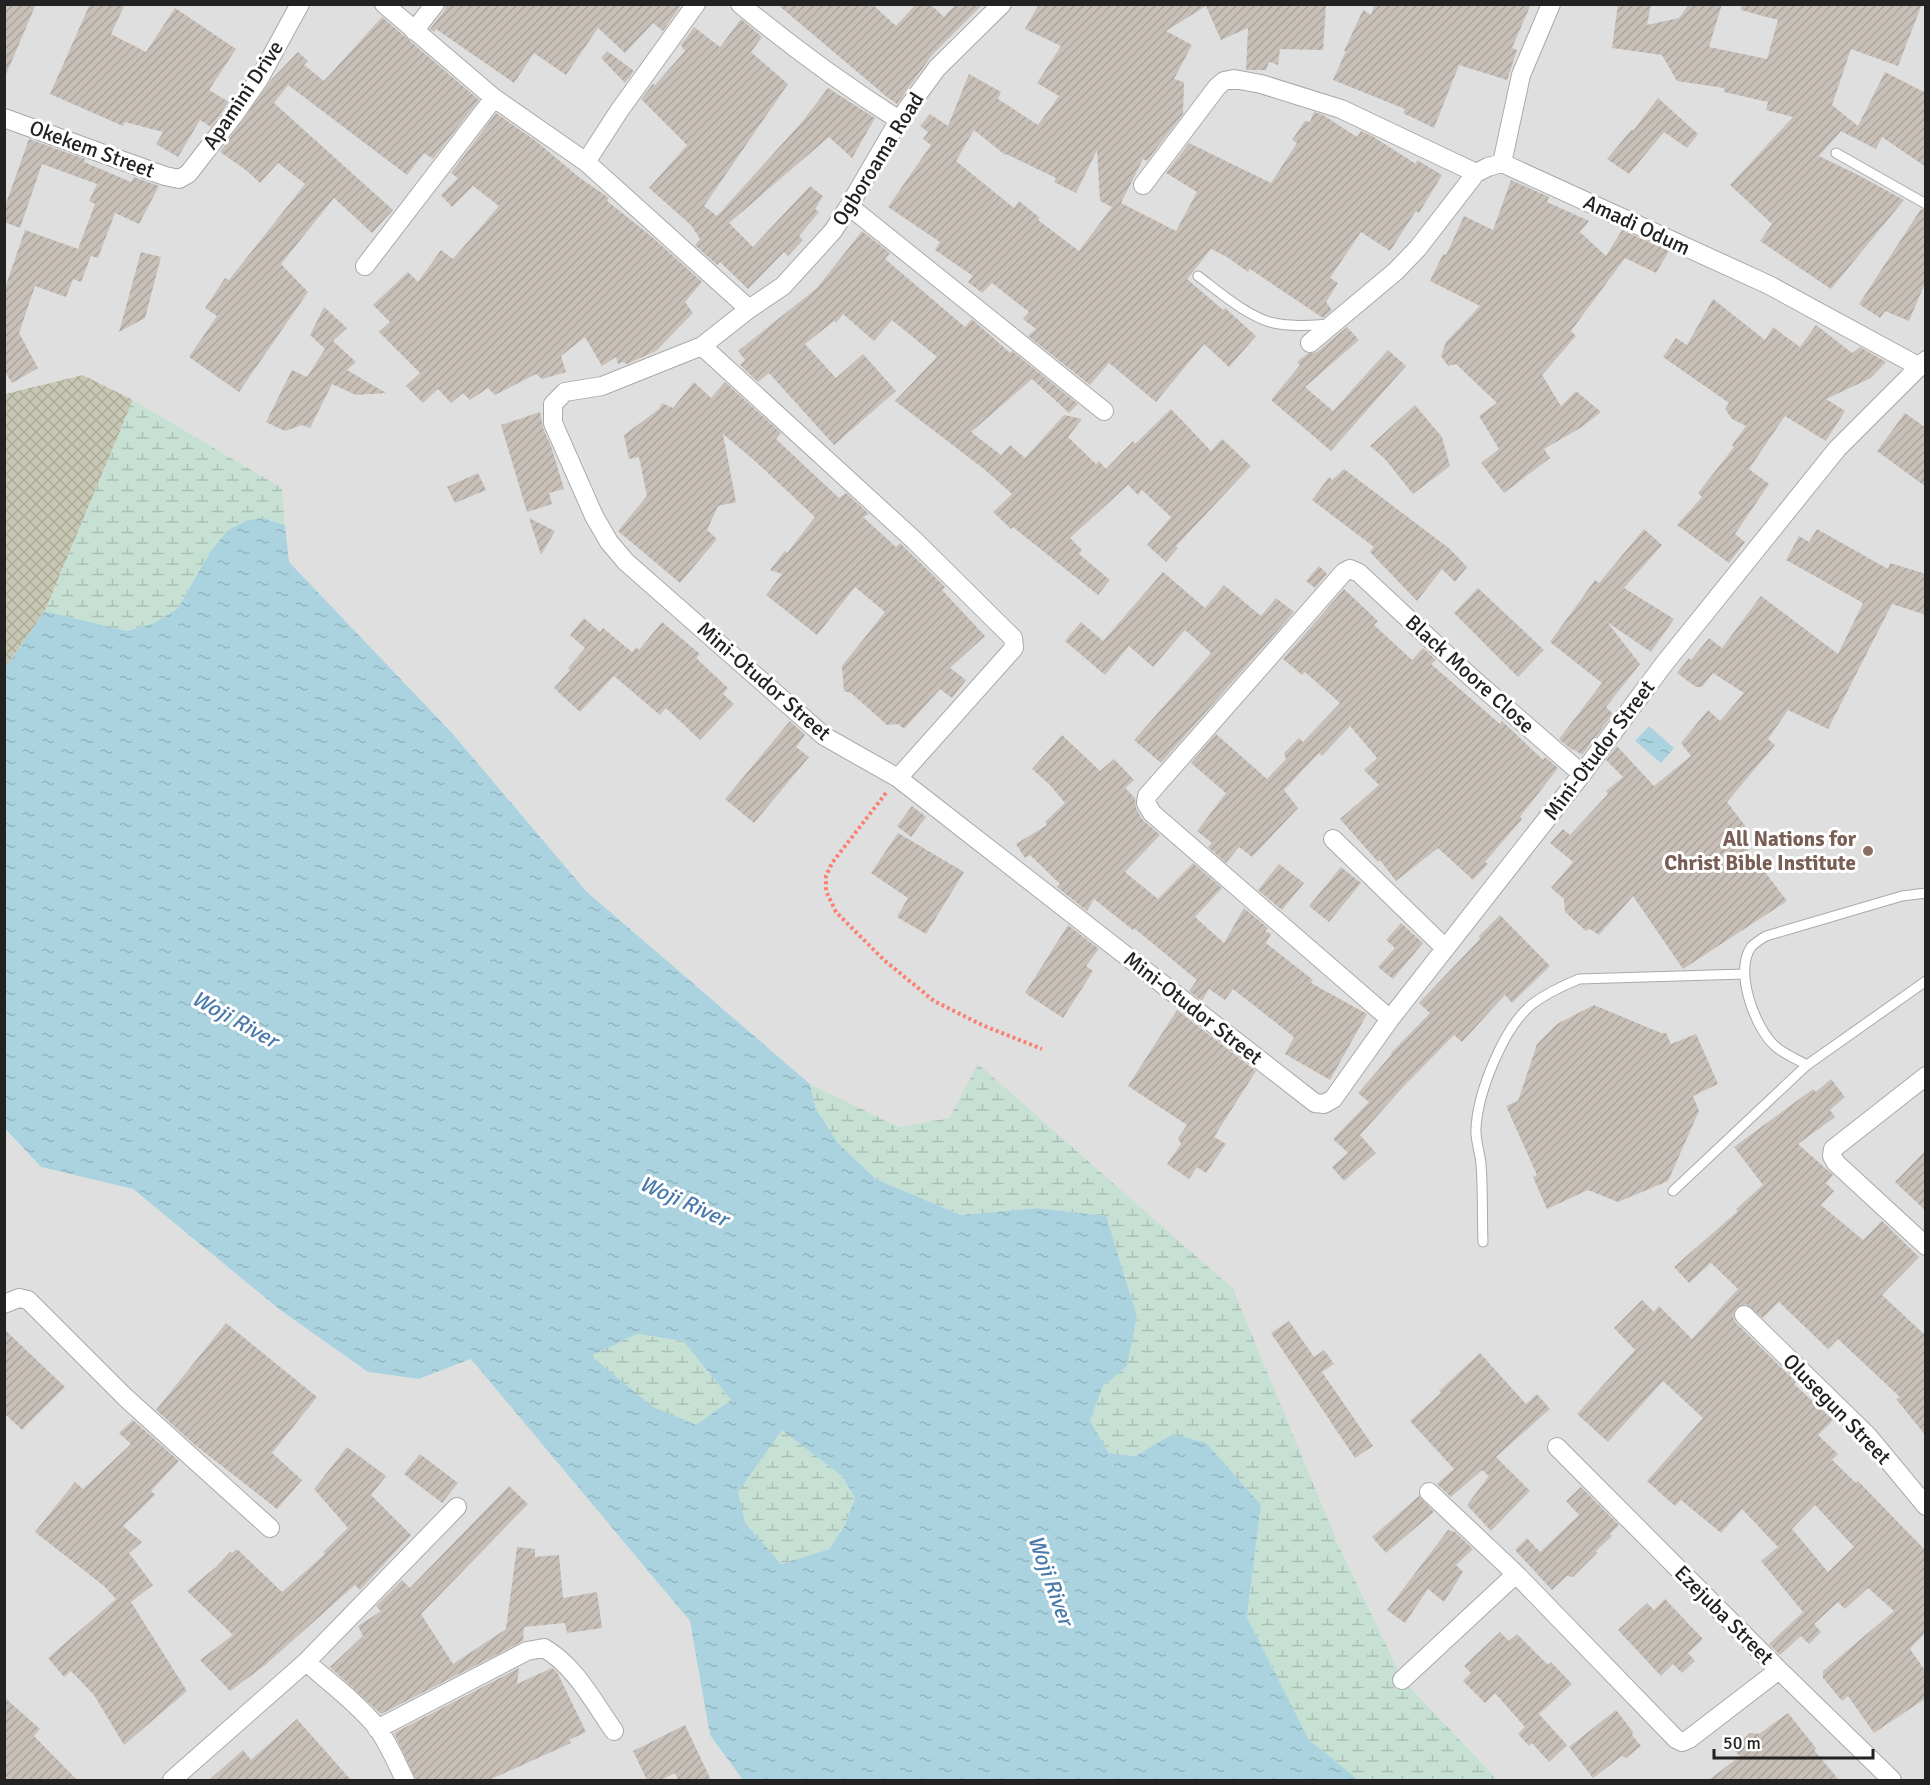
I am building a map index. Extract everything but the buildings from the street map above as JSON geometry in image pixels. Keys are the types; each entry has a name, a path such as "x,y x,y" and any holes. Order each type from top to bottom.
{"street":[{"name":"Apamini Drive","path":"179,179 188,174 234,116 259,78 300,4"},
{"path":"384,4 494,98 586,162 749,309"},
{"path":"414,31 435,4"},
{"path":"586,162 619,111 696,4"},
{"path":"740,4 792,47 840,82 899,120"},
{"name":"Ogboroama Road","path":"749,309 783,286 833,231 899,120 937,68 1002,4"},
{"path":"1310,343 1396,271 1418,248 1476,174 1502,163 1521,75 1551,4"},
{"path":"1143,185 1216,87 1224,81 1234,79 1270,87 1341,109 1476,174"},
{"path":"365,266 494,98"},
{"name":"Okekem Street","path":"4,118 179,179"},
{"name":"Amadi Odum","path":"1502,163 1769,285 1923,362"},
{"path":"849,206 1104,411"},
{"name":"Mini-Otudor Street","path":"749,309 702,346 602,386 565,392 553,404 553,423 594,516 609,542 626,562 824,736 898,778 1315,1102 1323,1104 1333,1099 1390,1019 1582,774 1664,664 1838,449 1923,362"},
{"path":"702,346 914,540 1013,638 1014,648 898,778"},
{"name":"Black Moore Close","path":"1390,1019 1152,813 1146,804 1147,796 1344,572 1350,569 1359,573 1473,679 1582,774"},
{"path":"1332,839 1445,948"},
{"path":"1926,1076 1833,1149 1832,1156 1836,1163 1926,1246"},
{"path":"4,1304 19,1298 28,1300 126,1398 270,1528"},
{"name":"Olusegun Street","path":"1744,1315 1868,1436 1926,1506"},
{"name":"Ezejuba Street","path":"1557,1448 1892,1780"},
{"path":"1430,1492 1516,1574 1676,1739 1682,1742 1689,1739 1779,1670"},
{"path":"172,1780 306,1662 457,1507"},
{"path":"1402,1680 1516,1574"},
{"path":"377,1729 527,1651 544,1648 557,1655 573,1672 614,1731"},
{"path":"306,1662 367,1716 377,1729 405,1780"}],"lane":[{"path":"1836,153 1926,204"},
{"path":"1198,276 1240,307 1272,323 1333,324"},
{"path":"1807,1065 1776,1048 1765,1035 1750,1002 1745,974 1746,958 1752,946 1766,936 1902,896 1926,893"},
{"path":"1483,1242 1481,1164 1476,1130 1480,1095 1500,1050 1518,1019 1554,990 1579,979 1745,974"},
{"path":"1673,1191 1807,1065 1926,981"}],"path":[{"path":"898,778 832,863 826,876 826,891 836,912 884,960 934,1001 982,1025 1042,1049"}],"shaded area":[{"path":"4,5 1925,5 1925,1780 1498,1780 1403,1680 1337,1542 979,1064 949,1118 899,1127 810,1084 586,891 452,733 288,562 282,488 133,400 84,375 5,394"},
{"path":"83,375 133,400 45,611 5,668 5,394"},
{"path":"4,1129 41,1167 133,1189 280,1310 368,1372 419,1379 471,1359 690,1621 710,1735 743,1780 5,1780"}],"green space":[{"path":"133,400 282,488 285,525 263,518 209,554 178,608 154,623 127,631 45,611"},
{"path":"978,1064 1233,1289 1337,1542 1403,1680 1498,1780 1359,1780 1309,1740 1247,1617 1261,1505 1173,1434 1135,1456 1109,1453 1090,1421 1103,1386 1127,1365 1137,1316 1106,1216 1037,1208 961,1215 876,1179 839,1144 816,1109 810,1084 899,1127 949,1118"},
{"path":"637,1334 683,1341 731,1400 782,1429 842,1476 855,1498 845,1525 829,1549 781,1564 743,1780 710,1735 690,1621 471,1359 590,1355"}],"water":[{"name":"Woji River","path":"263,518 285,525 289,562 452,733 586,891 810,1084 816,1109 839,1144 876,1179 961,1215 1037,1208 1106,1216 1137,1316 1127,1366 1103,1386 1090,1421 1109,1453 1135,1456 1173,1434 1206,1443 1261,1505 1247,1617 1309,1740 1359,1780 743,1780 710,1735 690,1621 471,1359 419,1379 368,1372 280,1310 133,1189 41,1167 5,1129 5,668 45,611 127,631 154,623 178,608 209,554 227,531 248,520","holes":["637,1334 683,1341 731,1400 696,1425 653,1407 591,1356","782,1430 842,1476 855,1498 845,1525 829,1549 781,1564 745,1523 738,1492"]},
{"path":"1649,726 1674,748 1661,763 1635,741"}],"place":[{"name":"All Nations for Christ Bible Institute","path":"1868,851"}]}
